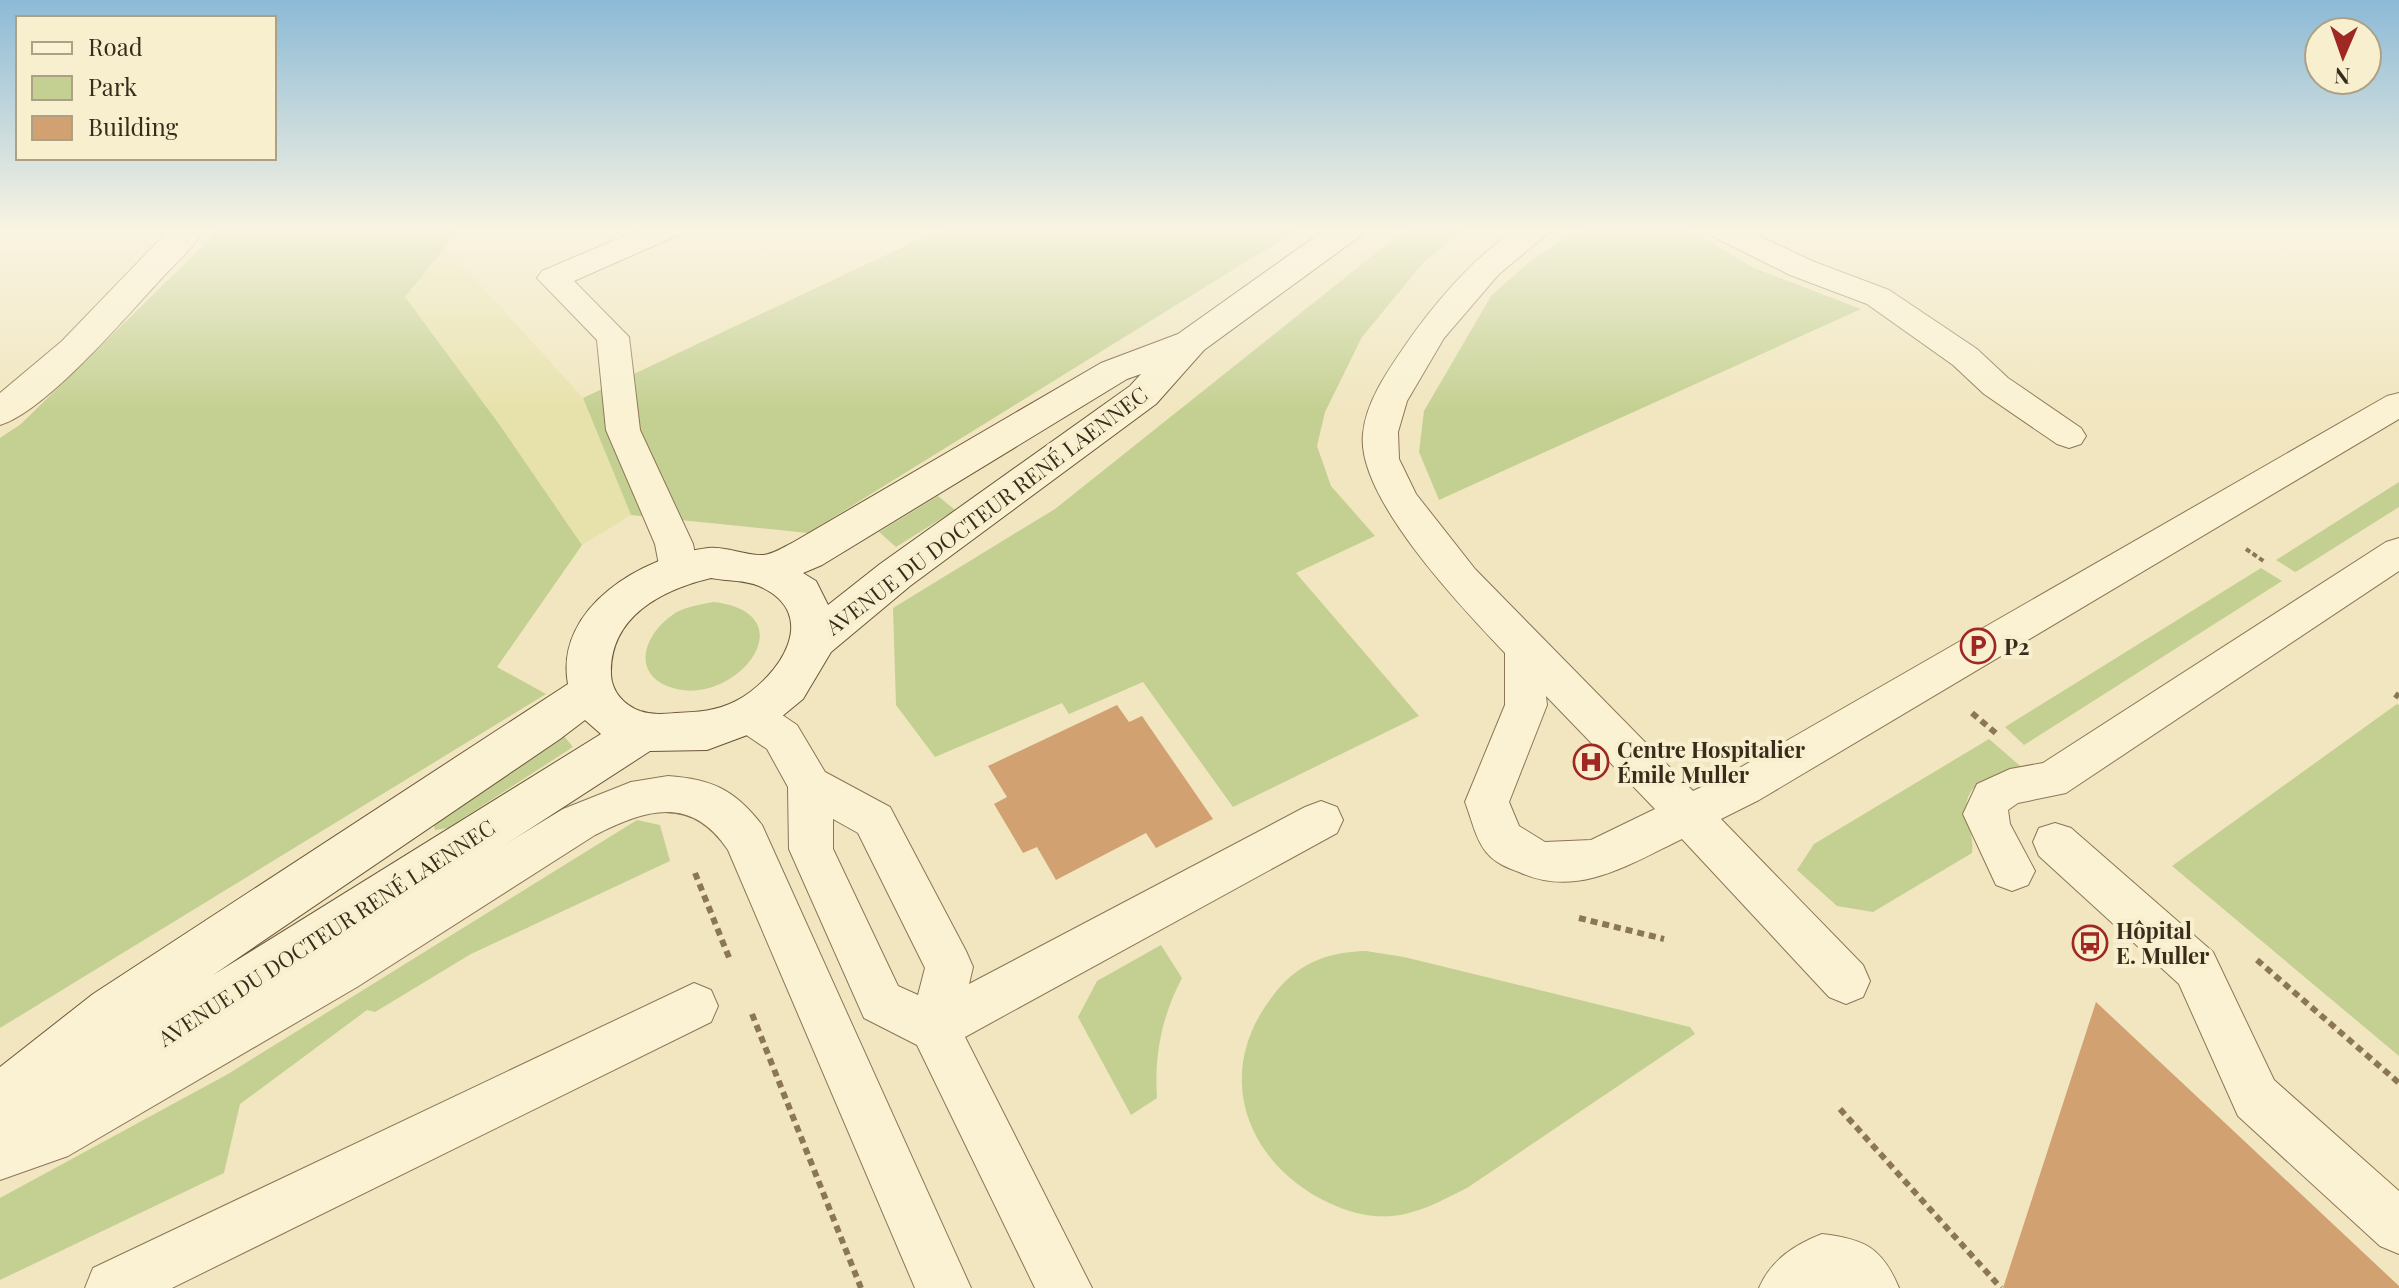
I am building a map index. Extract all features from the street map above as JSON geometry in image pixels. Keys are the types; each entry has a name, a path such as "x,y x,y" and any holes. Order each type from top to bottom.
{"main road":[{"path":"0,412 21,397 92,332 132,289"},
{"name":"AVENUE DU DOCTEUR RENÉ LAENNEC","path":"813,642 895,575 1143,395 1191,342 1264,289"},
{"name":"AVENUE DU DOCTEUR RENÉ LAENNEC","path":"770,570 807,554 1114,371 1191,342"},
{"path":"711,563 742,563 770,570 791,582 806,599 814,619 813,642 802,670 781,695 751,716 702,732 677,736 643,732 610,717 590,692 586,669 590,645 603,620 650,582 679,570 711,563"},
{"path":"0,1102 112,1012 531,735 590,692"},
{"name":"AVENUE DU DOCTEUR RENÉ LAENNEC","path":"0,1116 136,1053 643,732"}],"lane":[{"path":"564,289 613,337 623,430 674,544 679,570"},
{"path":"1464,289 1411,363 1382,418 1378,438 1380,458 1389,478 1411,515 1454,574 1846,981"},
{"path":"1858,289 1878,297 1965,357 1996,386 2069,436"},
{"path":"1525,647 1526,705 1487,802 1502,839 1518,851 1543,862 1595,860 1770,772 2399,404"},
{"path":"2012,871 1985,816 1988,803 1998,792 2023,783 2051,780 2399,552"},
{"path":"751,716 782,737 810,785 811,849 881,1002 934,1028 1064,1288"},
{"path":"810,785 874,820 888,847 949,967 934,1028"},
{"path":"0,1154 64,1131 340,971 579,822 616,803 658,793 691,797 724,811 746,839 943,1288"},
{"path":"934,1028 1321,820"},
{"path":"2055,842 2196,968 2256,1098 2399,1227"},
{"path":"113,1288 694,1006"},
{"path":"1787,1288 1822,1261 1851,1265 1871,1288"}],"path":[{"path":"694,869 734,970"},
{"path":"2255,958 2399,1083"},
{"path":"746,999 861,1288"},
{"path":"1840,1109 2001,1288"}],"shaded area":[{"path":"411,289 484,289 583,398 631,515 582,545 499,424 404,297"}],"green space":[{"path":"159,289 411,289 405,297 499,424 582,545 497,667 546,694 0,1028 0,438 21,424"},
{"path":"814,289 1202,289 808,533 631,515 583,398"},
{"path":"1331,289 1402,289 1362,337 1325,412 1317,446 1331,486 1375,536 1296,573 1419,716 1233,807 1143,682 1069,714 1062,703 935,757 896,705 893,608 1055,509"},
{"path":"1499,289 1809,289 1861,309 1439,500 1419,452 1424,411 1491,296"},
{"path":"2399,482 2399,507 2295,572 2276,560"},
{"path":"938,496 955,510 896,547 879,532"},
{"path":"2261,568 2282,581 2024,745 2005,727"},
{"path":"714,602 743,610 757,624 759,641 752,659 736,674 716,686 692,691 667,686 655,679 646,659 647,648 659,627 679,611"},
{"path":"2399,705 2399,1056 2172,866"},
{"path":"564,736 573,747 448,828 435,830 434,824 440,815"},
{"path":"1989,739 2026,771 1994,777 1976,786 1970,793 1967,815 1972,853 1873,912 1837,906 1797,870 1814,844"},
{"path":"637,820 660,825 670,861 471,954 375,1012 367,1010 240,1104 224,1173 0,1280 0,1198 228,1074"},
{"path":"1161,945 1182,978 1161,1036 1157,1098 1131,1115 1078,1017 1097,981"},
{"path":"1366,951 1404,957 1690,1027 1695,1034 1467,1188 1405,1214 1376,1216 1356,1213 1329,1203 1300,1186 1276,1165 1258,1140 1247,1114 1242,1085 1244,1056 1254,1026 1281,986 1302,968 1325,957"}],"building":[{"path":"1117,705 1129,722 1142,716 1213,819 1156,848 1146,833 1056,880 1037,847 1023,853 994,804 1007,797 988,766"},
{"path":"2096,1002 2399,1286 2399,1288 2003,1288"}],"place":[{"name":"P2","path":"1978,646"},
{"name":"Centre Hospitalier Émile Muller","path":"1591,762"},
{"name":"Hôpital E. Muller","path":"2090,943"}]}
